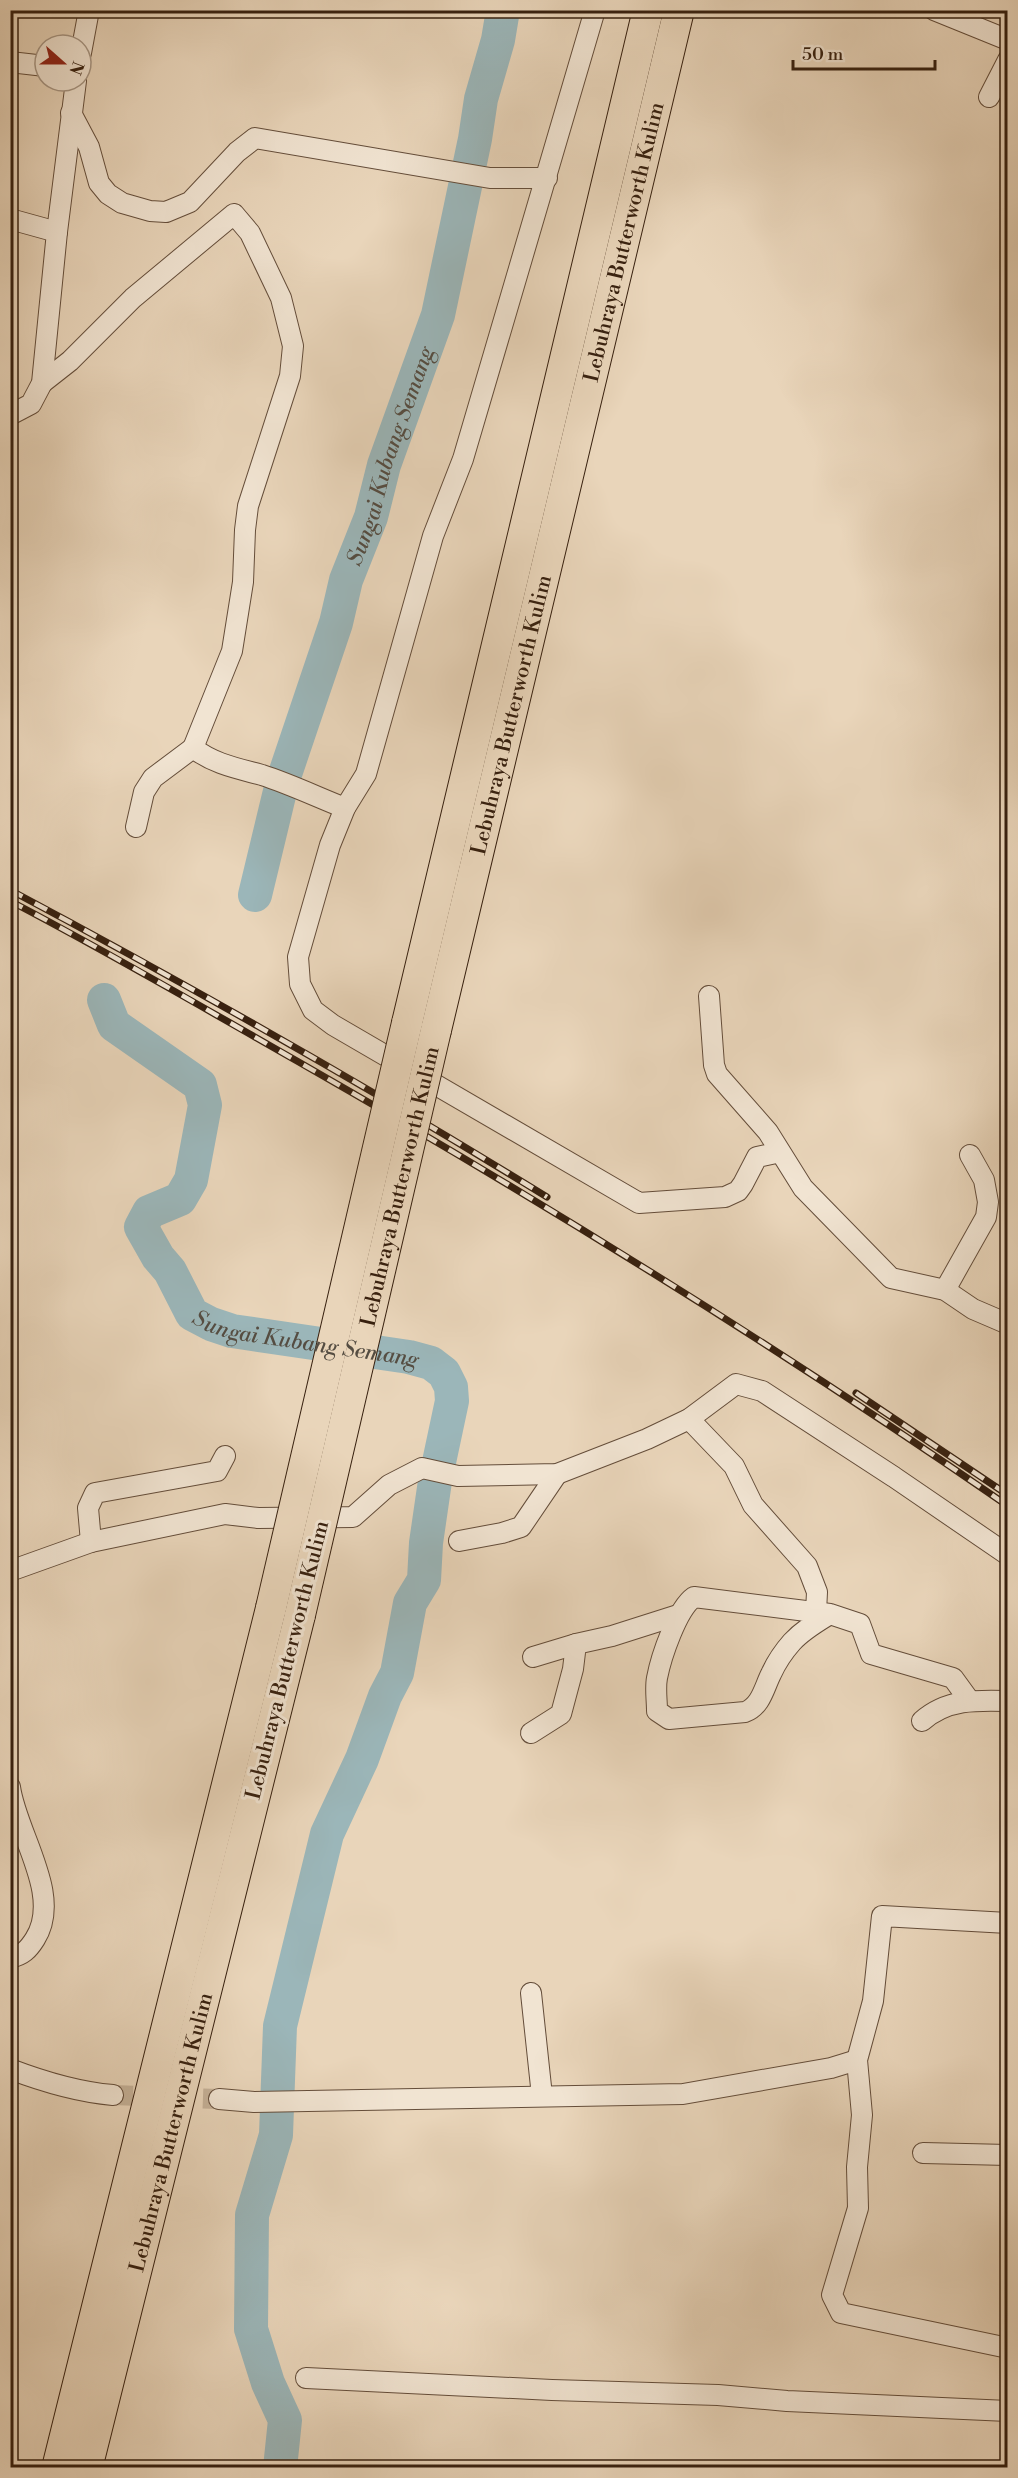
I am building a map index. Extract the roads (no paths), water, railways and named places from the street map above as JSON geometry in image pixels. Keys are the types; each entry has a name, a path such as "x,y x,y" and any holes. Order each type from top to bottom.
{"highway":[{"name":"Lebuhraya Butterworth Kulim","path":"57,2468 270,1608 648,10"},
{"name":"Lebuhraya Butterworth Kulim","path":"87,2468 300,1615 436,1030 679,10"}],"street":[{"path":"84,33 88,10"},
{"path":"596,10 463,459 433,536 366,774 345,808 330,845 297,957 300,984 314,1010 333,1025 639,1203 725,1197 738,1191 757,1157 778,1151"},
{"path":"934,10 1008,40"},
{"path":"989,97 1008,60"},
{"path":"10,62 33,65"},
{"path":"10,415 31,404 42,383 74,93"},
{"path":"71,113 89,147 99,183 108,194 122,203 150,211 166,212 190,202 237,152 255,138 490,178 547,178"},
{"path":"42,383 70,361 133,298 234,214 250,233 281,298 293,346 290,376 248,506 244,530 243,582 232,651 193,748 153,778 144,792 136,827"},
{"path":"10,219 57,232"},
{"path":"193,748 207,759 230,768 262,776 345,808"},
{"path":"709,996 714,1065 717,1074 768,1132 803,1188 891,1278 945,1290 973,1310 1008,1324"},
{"path":"945,1290 986,1217 988,1202 984,1180 970,1155"},
{"path":"10,1571 91,1542 225,1514 258,1518 353,1517 389,1485 422,1468 458,1476 557,1474 647,1439 688,1419 736,1384 762,1391 1008,1555"},
{"path":"688,1419 734,1466 753,1505 807,1566 823,1613"},
{"path":"91,1542 88,1508 95,1493 217,1471 225,1456"},
{"path":"459,1541 521,1527 557,1474"},
{"path":"823,1613 791,1644 772,1672 757,1704 751,1710 669,1719 657,1711 656,1678 678,1615 685,1603 694,1597 823,1613 860,1624 871,1654 952,1678 969,1700"},
{"path":"534,1657 678,1615"},
{"path":"531,1733 561,1714 573,1669 576,1644"},
{"path":"922,1721 933,1712 969,1700 1008,1701"},
{"path":"10,1787 13,1806 36,1863 45,1912 37,1936 25,1954 10,1958"},
{"path":"1008,1923 882,1916 873,2001 857,2060 862,2115 857,2167 858,2208 832,2295 841,2313 1008,2348"},
{"path":"531,1993 542,2096"},
{"path":"219,2099 254,2102 683,2094 831,2068 857,2060"},
{"path":"10,2069 87,2093 113,2095"},
{"path":"923,2153 1008,2155"},
{"path":"306,2378 540,2390 718,2395 787,2401 1008,2411"}],"waterway":[{"name":"Sungai Kubang Semang","path":"255,895 282,783 336,623 346,580 371,517 384,465 438,315 475,139 481,99 498,40 503,10"},
{"name":"Sungai Kubang Semang","path":"104,1000 114,1025 200,1085 205,1105 191,1180 180,1199 149,1212 141,1227 158,1257 170,1271 192,1314 232,1331 409,1357 431,1363 444,1373 451,1387 452,1401 435,1481 426,1543 424,1580 410,1603 397,1673 385,1696 362,1759 327,1834 280,2026 276,2135 252,2215 251,2329 268,2383 285,2420 280,2468"}],"tunnel":[{"path":"113,2095 219,2099"}],"railway":[{"path":"10,890 281,1039 547,1197"},
{"path":"10,901 297,1061 568,1221 746,1332 1008,1506"},
{"path":"856,1393 1008,1495"}]}
